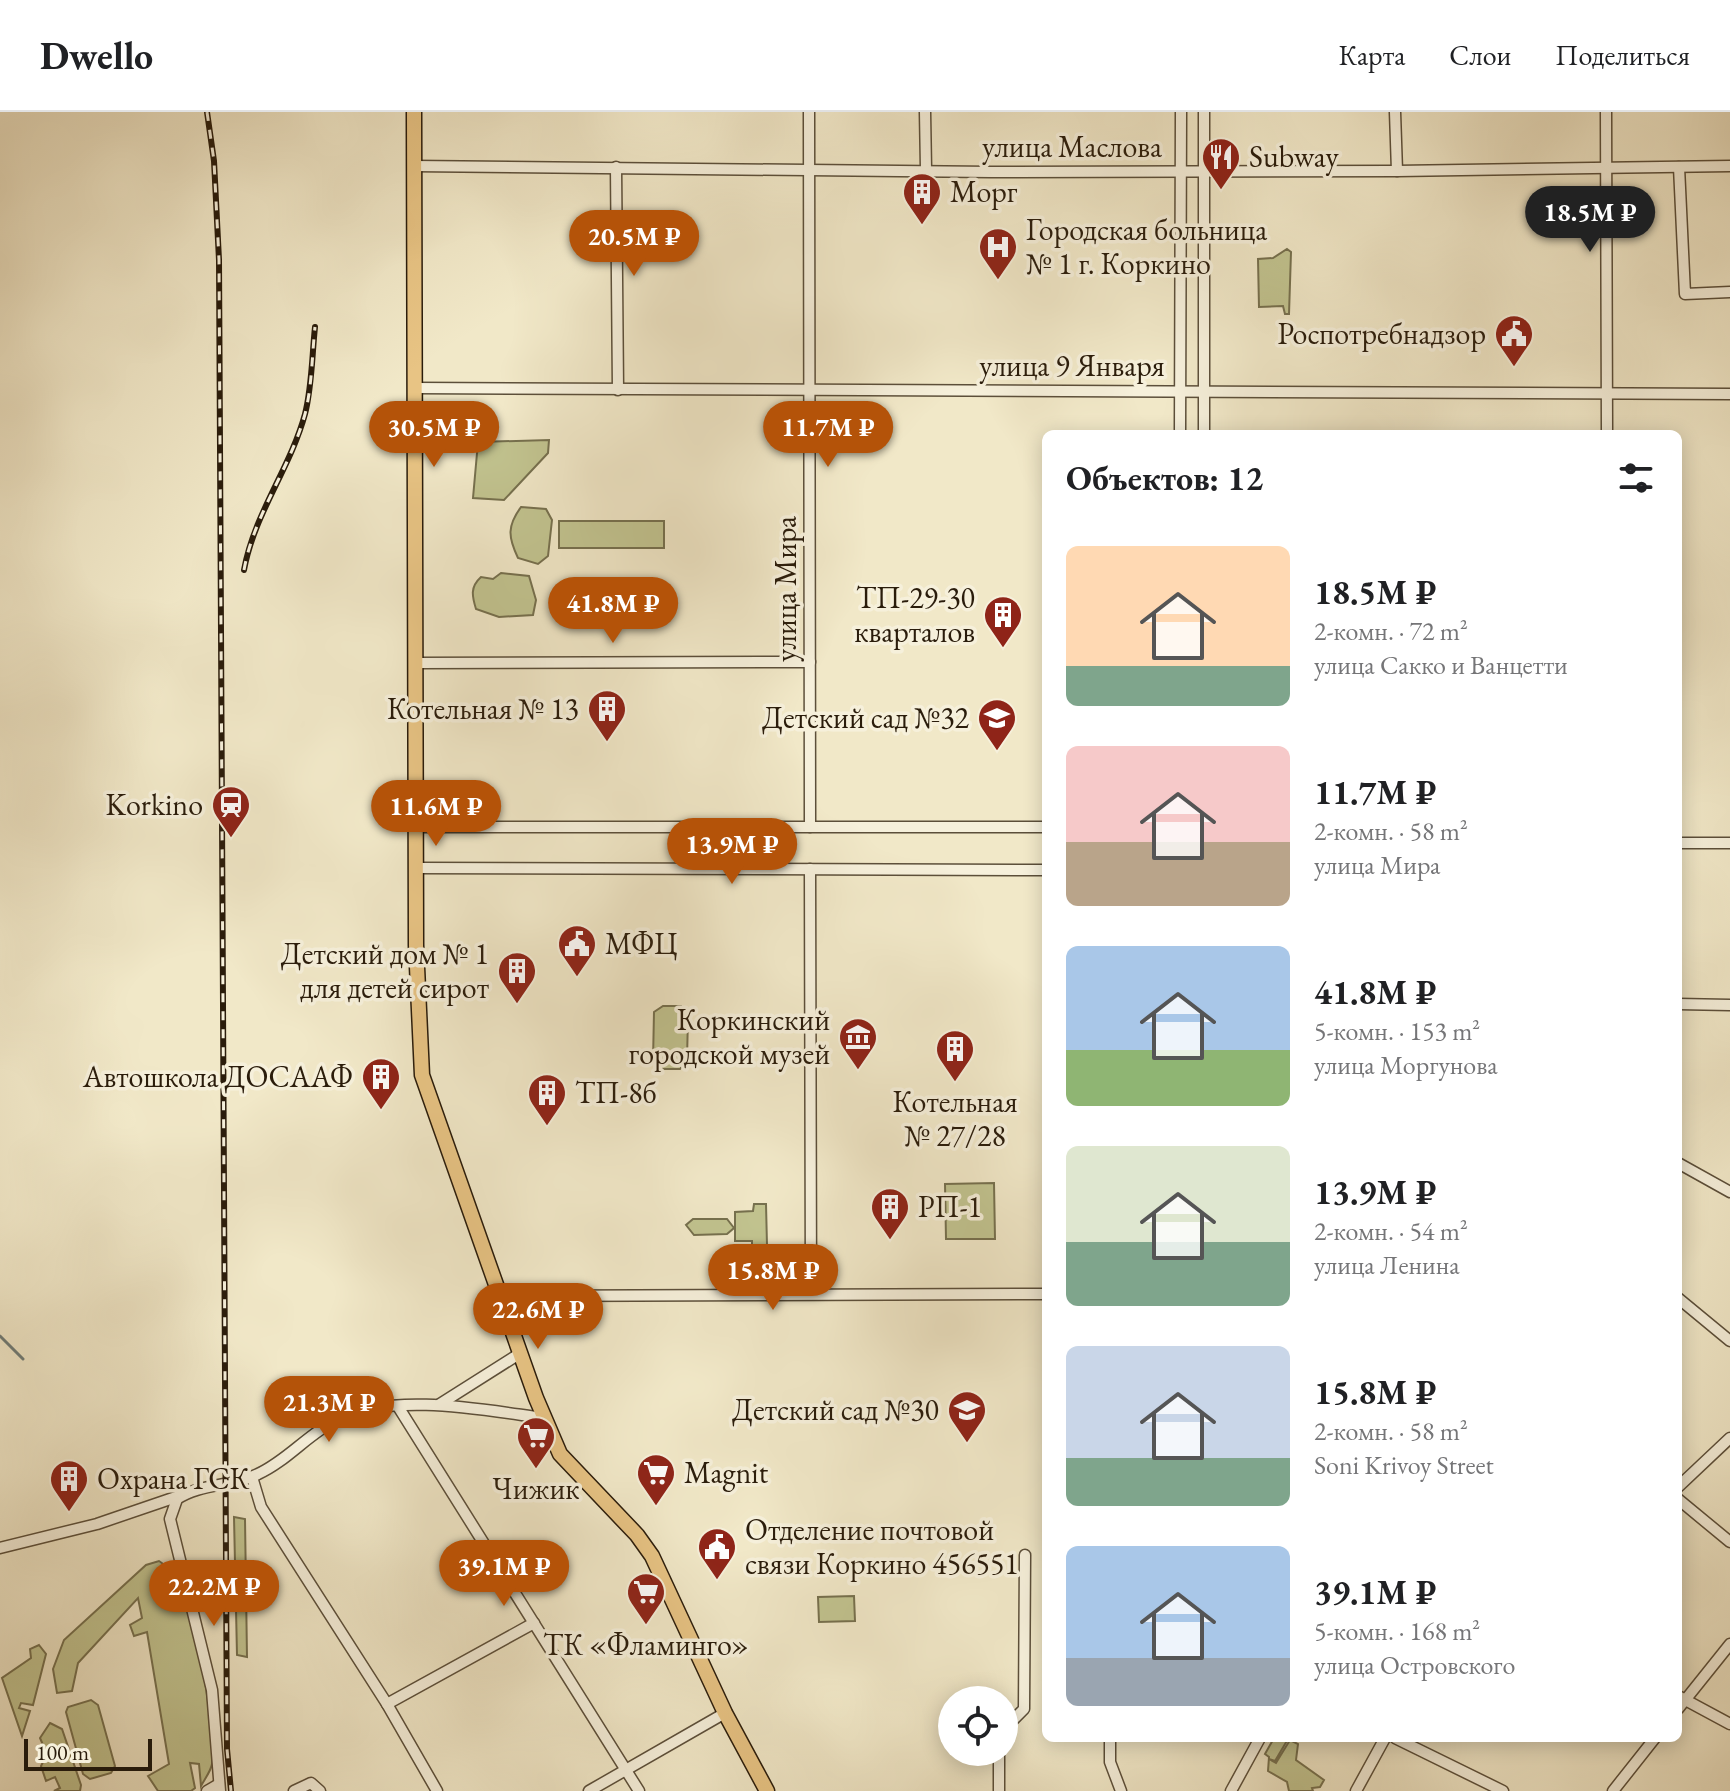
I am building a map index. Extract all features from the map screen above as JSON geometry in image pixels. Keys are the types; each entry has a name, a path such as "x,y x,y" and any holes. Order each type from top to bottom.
{"main road":[{"path":"414,112 417,868 422,1075 519,1354 560,1454 637,1535 652,1556 725,1713 767,1791"}],"street":[{"name":"улица Мира","path":"809,112 810,827"},
{"path":"925,112 926,169"},
{"path":"1180,430 1181,112"},
{"path":"1204,112 1204,430"},
{"path":"1395,112 1397,171"},
{"path":"1606,112 1607,430"},
{"name":"улица Маслова","path":"414,166 1181,171 1730,166"},
{"path":"616,167 618,390"},
{"path":"1679,167 1685,294 1730,292"},
{"name":"улица 9 Января","path":"415,388 1730,394"},
{"path":"416,663 810,662"},
{"path":"417,827 1042,827"},
{"path":"1682,843 1730,843"},
{"path":"417,868 1042,870"},
{"path":"810,869 811,1294"},
{"path":"1682,1004 1730,1005"},
{"path":"1682,1165 1730,1192"},
{"path":"499,1296 1042,1294"},
{"path":"1682,1301 1730,1341"},
{"path":"440,1404 519,1354"},
{"path":"0,1548 97,1524 184,1494 252,1477 338,1419 440,1404 543,1418"},
{"path":"399,1408 639,1791"},
{"path":"1682,1483 1730,1438"},
{"path":"252,1477 261,1507 387,1704 437,1791"},
{"path":"184,1494 173,1505 170,1519 212,1690 220,1788 207,1791"},
{"path":"1682,1502 1730,1542"},
{"path":"1018,1715 1024,1709 1025,1555"},
{"path":"387,1704 534,1623"},
{"path":"1682,1700 1730,1644"},
{"path":"1682,1703 1730,1724"},
{"path":"589,1791 725,1713"},
{"path":"1110,1742 1110,1762 1121,1791"},
{"path":"1231,1791 1258,1742"},
{"path":"1356,1791 1383,1742"},
{"path":"1403,1742 1503,1791"},
{"path":"1613,1791 1652,1742"},
{"path":"999,1766 999,1791"},
{"path":"294,1791 311,1783 320,1791"}],"green space":[{"path":"1287,249 1291,252 1289,314 1285,314 1283,306 1259,307 1258,259 1273,258"},
{"path":"549,440 548,453 504,500 473,498 478,442"},
{"path":"521,507 546,509 552,520 548,556 538,564 518,558 512,544 511,526"},
{"path":"559,521 664,521 664,548 559,548"},
{"path":"501,573 529,576 536,600 533,615 499,617 476,609 473,592 477,581 481,577 493,579"},
{"path":"663,1006 681,1006 688,1016 687,1060 680,1069 662,1069 653,1061 654,1012"},
{"path":"994,1183 995,1239 946,1239 945,1184"},
{"path":"754,1204 766,1204 767,1245 752,1251 752,1241 735,1241 735,1212 753,1211"},
{"path":"693,1219 727,1219 734,1228 727,1234 694,1235 686,1225"},
{"path":"234,1517 245,1519 247,1657 237,1655"},
{"path":"159,1561 171,1574 182,1596 192,1623 206,1687 212,1764 201,1786 199,1764 190,1763 195,1788 191,1791 158,1791 148,1776 169,1764 147,1632 134,1636 130,1625 142,1618 138,1598 78,1663 72,1691 57,1693 53,1669 64,1640 146,1565"},
{"path":"854,1596 855,1621 819,1622 818,1597"},
{"path":"39,1645 46,1654 33,1705 21,1703 19,1708 30,1711 22,1736 2,1678 31,1658 30,1649"},
{"path":"91,1700 98,1705 115,1766 111,1773 90,1779 83,1774 66,1712 68,1707"},
{"path":"50,1723 62,1729 81,1785 80,1791 54,1791 60,1788 55,1777 46,1781 41,1766 47,1754 40,1738"},
{"path":"1272,1742 1286,1742 1275,1761 1269,1759 1276,1763 1289,1742 1294,1742 1298,1744 1296,1760 1324,1780 1320,1787 1312,1788 1313,1791 1289,1791 1287,1782 1268,1771 1269,1757 1265,1754"}],"waterway":[{"path":"0,1336 23,1359"}],"railway":[{"path":"207,112 214,161 219,260 227,1749 231,1791"},
{"path":"244,570 256,530 291,454 305,414 315,327"}],"place":[{"name":"Subway","path":"1221,191"},
{"name":"Морг","path":"922,226"},
{"name":"Городская больница № 1 г. Коркино","path":"998,281"},
{"name":"Роспотребнадзор","path":"1514,368"},
{"name":"ТП-29-30 кварталов","path":"1003,649"},
{"name":"Котельная № 13","path":"607,743"},
{"name":"Детский сад №32","path":"997,752"},
{"name":"Korkino","path":"231,839"},
{"name":"МФЦ","path":"577,978"},
{"name":"Детский дом № 1 для детей сирот","path":"517,1005"},
{"name":"Коркинский городской музей","path":"858,1071"},
{"name":"Котельная № 27/28","path":"955,1083"},
{"name":"Автошкола ДОСААФ","path":"381,1111"},
{"name":"ТП-8б","path":"547,1127"},
{"name":"РП-1","path":"890,1241"},
{"name":"Детский сад №30","path":"967,1444"},
{"name":"Чижик","path":"536,1470"},
{"name":"Magnit","path":"656,1507"},
{"name":"Охрана ГСК","path":"69,1513"},
{"name":"Отделение почтовой связи Коркино 456551","path":"717,1581"},
{"name":"ТК «Фламинго»","path":"646,1626"}]}
